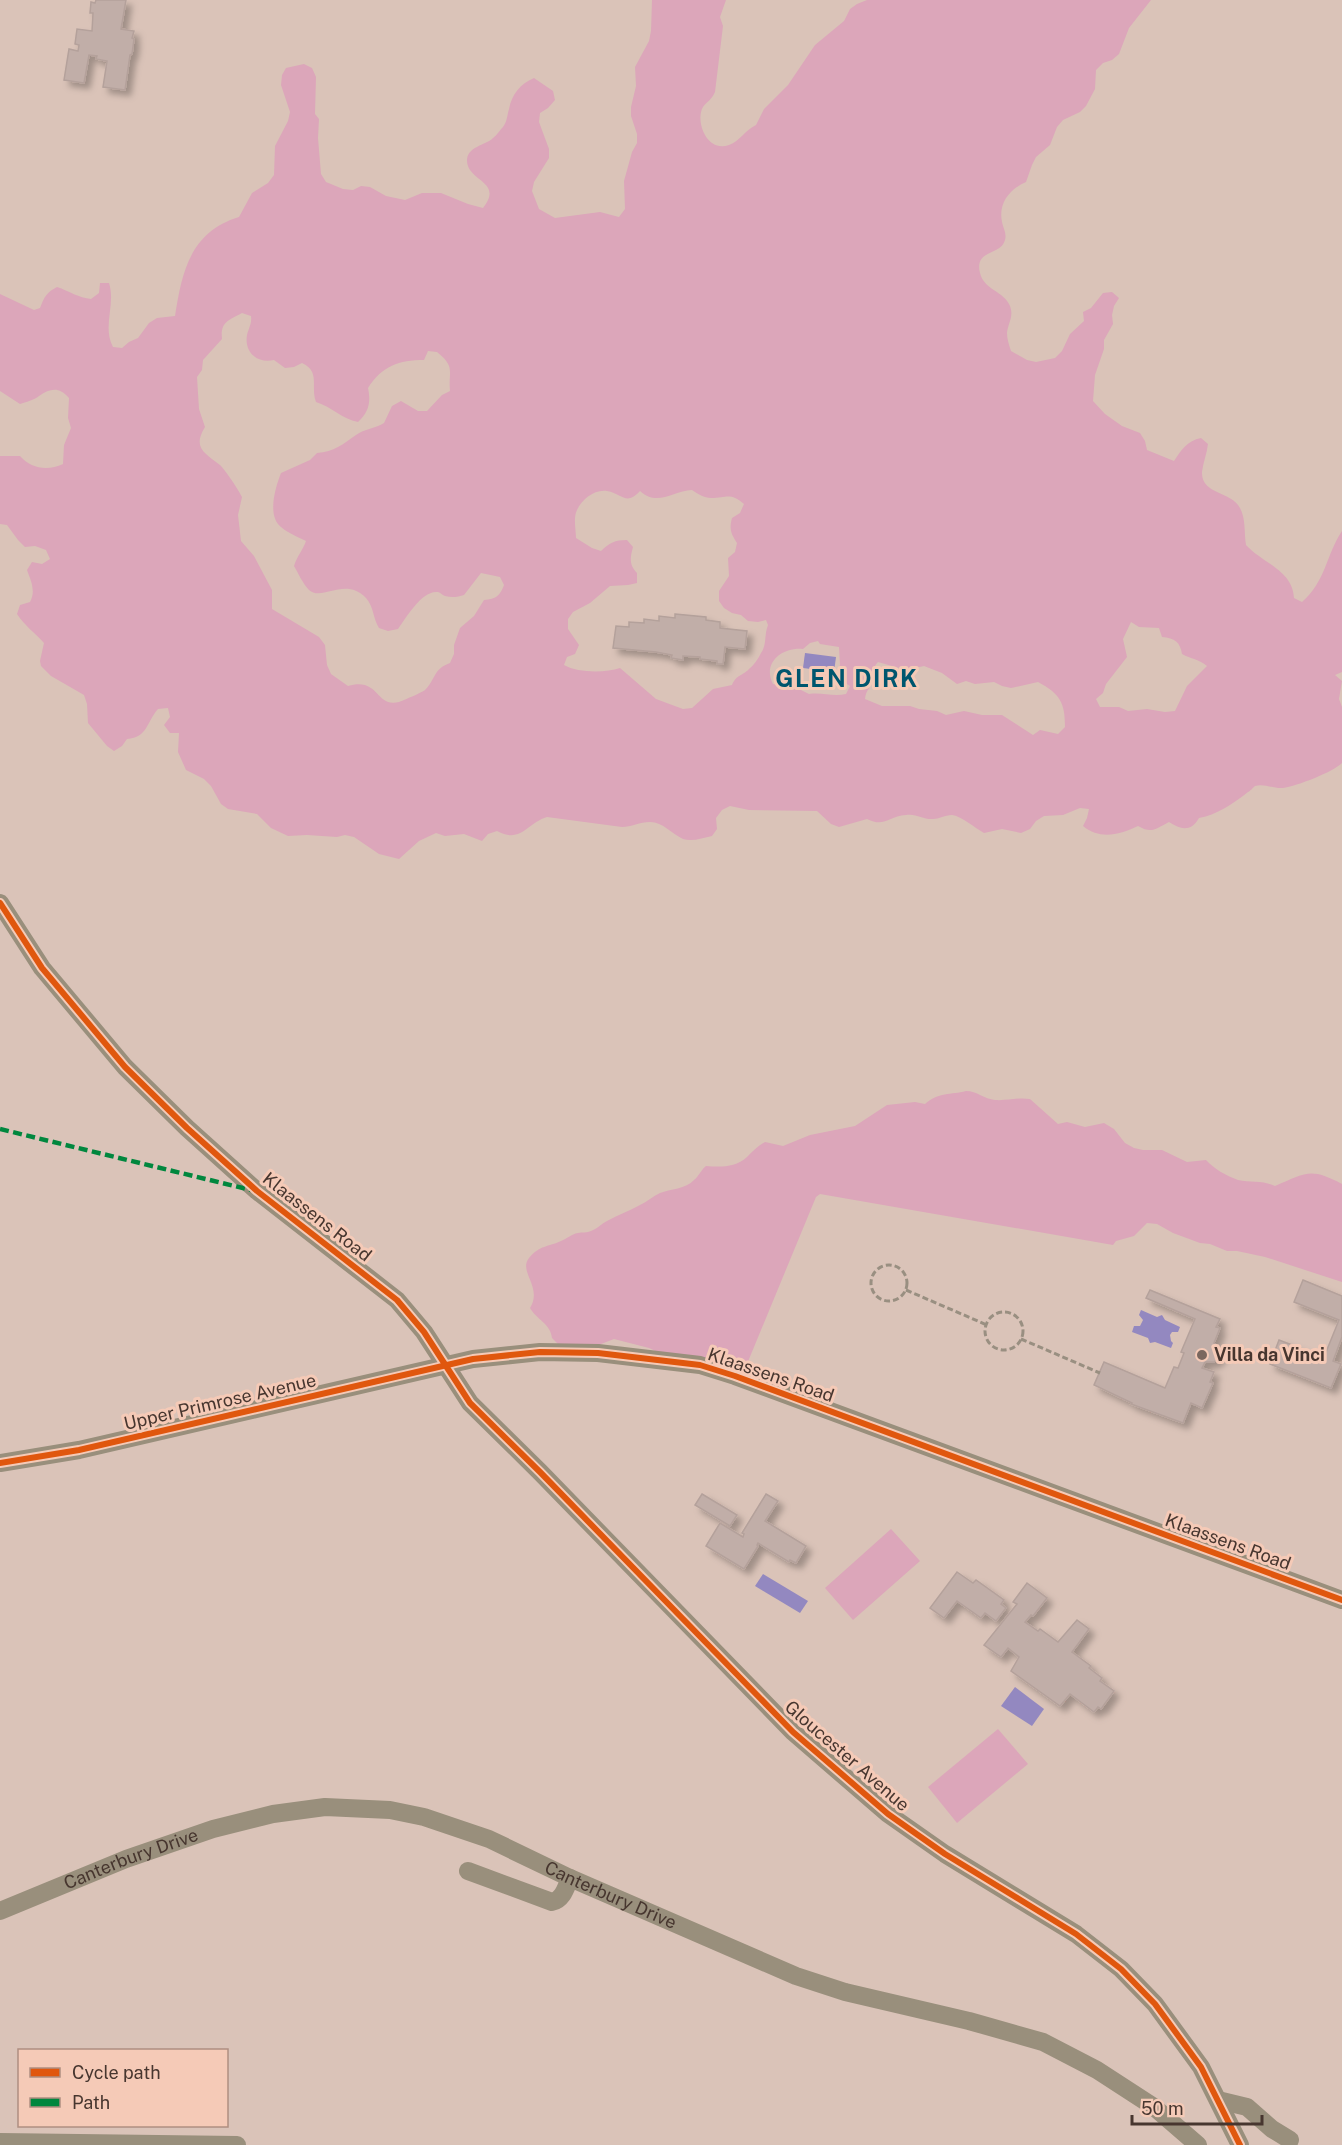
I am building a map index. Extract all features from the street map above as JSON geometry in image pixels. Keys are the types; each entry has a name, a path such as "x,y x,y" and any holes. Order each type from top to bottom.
{"street":[{"name":"Klaassens Road","path":"0,903 42,968 125,1067 187,1128 257,1191 397,1300 424,1332 446,1365 504,1354 540,1352 598,1353 700,1365 1342,1600"},
{"name":"Upper Primrose Avenue","path":"0,1463 90,1447 446,1365"},
{"name":"Gloucester Avenue","path":"446,1365 460,1390 478,1412 540,1472 793,1732 888,1814 945,1854 1076,1934 1121,1969 1155,2004 1201,2067 1240,2145"},
{"name":"Canterbury Drive","path":"0,1911 126,1859 213,1829 273,1814 325,1807 390,1810 424,1817 489,1839 570,1878 796,1976 845,1992 969,2021 1043,2042 1097,2070 1154,2107 1198,2145"},
{"path":"468,1871 552,1902 558,1900 570,1878"},
{"path":"1218,2100 1247,2107 1272,2129 1290,2140"},
{"path":"0,2142 237,2145"}],"path":[{"path":"882,1266 896,1266 906,1276 906,1290 896,1299 882,1299 873,1290 873,1276 882,1266"},
{"path":"906,1290 987,1325"},
{"path":"1000,1313 1012,1314 1021,1322 1023,1334 1021,1340 1014,1348 997,1349 988,1341 985,1330 989,1319 1000,1313"},
{"path":"1021,1340 1100,1373"}],"shaded area":[{"path":"652,0 726,0 720,17 723,26 715,92 703,107 700,120 704,134 714,144 721,146 733,143 756,125 764,109 788,85 815,45 844,21 850,9 867,0 1151,0 1129,28 1119,54 1096,70 1095,89 1086,106 1080,112 1063,120 1057,127 1050,145 1036,157 1026,182 1006,198 1001,215 1005,240 999,249 984,256 979,265 980,273 982,279 1010,306 1011,317 1007,333 1011,351 1036,362 1055,358 1062,351 1070,334 1084,321 1083,312 1091,308 1103,293 1112,292 1119,298 1114,306 1113,324 1104,340 1104,349 1095,375 1093,401 1105,414 1122,426 1140,433 1147,450 1174,461 1182,449 1192,441 1201,438 1208,444 1202,472 1206,485 1230,498 1240,508 1244,521 1246,545 1283,574 1292,588 1294,598 1302,602 1310,594 1321,577 1342,531 1342,672 1335,675 1342,681 1339,699 1342,707 1342,763 1323,774 1289,787 1255,786 1225,808 1199,818 1189,828 1178,827 1169,822 1154,830 1138,826 1117,834 1103,835 1083,826 1089,809 1080,808 1063,815 1044,816 1030,829 1021,833 1002,829 984,833 952,815 930,819 906,815 883,822 867,819 839,827 831,824 817,811 749,810 730,806 722,810 716,818 717,829 712,836 698,839 683,839 655,823 646,822 622,827 547,817 518,834 505,834 497,831 488,834 482,841 464,834 445,836 436,833 419,841 399,859 379,854 354,837 345,835 337,837 288,836 271,828 257,814 228,809 221,804 211,786 204,779 186,770 178,752 179,733 170,733 164,725 170,717 168,708 158,709 143,732 134,738 127,739 114,751 107,746 88,723 84,695 51,676 41,666 44,643 17,614 20,605 30,602 33,594 27,570 32,562 42,564 50,559 46,550 35,546 25,547 7,525 0,524 0,456 20,456 29,464 40,468 51,468 63,464 64,445 71,428 68,418 69,398 62,392 51,390 20,404 0,391 0,294 34,310 40,308 46,295 57,287 91,299 99,293 100,283 109,283 111,299 109,331 113,347 122,348 138,338 149,323 157,318 175,316 185,269 199,243 222,224 239,217 252,193 268,183 274,175 275,146 288,121 290,112 281,85 282,75 286,68 304,64 312,68 316,77 315,114 319,119 321,174 326,182 343,189 370,187 386,196 405,200 422,193 441,193 483,208 490,192 469,168 468,156 473,149 490,141 503,127 515,94 521,86 534,78 553,91 555,100 540,113 539,122 549,149 549,158 534,182 532,191 539,209 555,218 600,212 619,217 625,209 624,181 632,152 637,143 637,134 631,116 636,86 635,67 649,41","holes":["242,313 251,316 247,341 253,355 262,360 274,360 285,368 302,363 313,375 316,402 358,422 368,406 368,388 385,369 407,361 424,360 428,351 437,352 447,362 450,370 450,391 442,395 427,411 418,411 401,401 392,406 384,423 359,433 333,449 317,453 310,460 281,473 276,486 273,509 274,516 281,527 306,541 294,566 307,588 314,593 342,589 358,592 369,602 379,628 388,631 398,629 414,606 430,593 438,592 448,597 464,595 481,573 500,577 504,585 501,592 495,598 484,600 474,616 460,628 450,663 440,668 429,686 421,693 391,703 366,686 358,684 348,686 331,674 327,665 325,645 319,637 272,609 272,590 254,556 241,541 238,515 242,497 223,468 205,453 200,445 201,434 205,427 199,409 197,377 202,370 203,360 222,339 222,329 229,320","692,490 708,498 728,496 744,504 740,513 732,518 731,531 737,543 735,552 728,558 729,576 719,591 719,601 724,608 741,615 748,621 766,620 768,625 763,650 746,672 737,677 732,685 713,689 692,708 683,709 656,699 620,668 592,671 577,670 564,665 567,657 575,654 579,645 568,629 568,619 573,612 590,603 610,586 637,583 637,573 631,561 633,547 627,540 612,542 601,551 576,538 575,517 579,506 589,496 602,491 612,492 624,498 631,498 640,491 653,498","1131,622 1139,627 1159,628 1162,637 1170,638 1180,646 1182,654 1207,666 1187,686 1175,711 1147,709 1128,711 1119,707 1100,707 1096,699 1103,693 1106,684 1127,657 1123,639","818,641 820,644 839,647 840,665 837,674 850,686 846,694 809,694 773,684 770,669 776,658 788,651 803,649 810,643","878,662 906,670 924,666 942,673 957,684 966,681 975,684 994,682 1011,688 1038,682 1052,691 1060,700 1064,711 1065,727 1058,734 1040,730 1033,735 1002,715 982,715 964,711 946,715 910,706 882,706 865,699 873,681 875,666"]},
{"path":"805,653 836,657 834,672 803,668"},
{"path":"966,1091 995,1100 1030,1099 1058,1124 1067,1122 1085,1127 1104,1123 1114,1129 1125,1143 1134,1148 1162,1150 1187,1162 1206,1160 1221,1172 1238,1180 1275,1186 1301,1175 1315,1174 1342,1184 1342,1282 1265,1257 1227,1251 1210,1244 1200,1243 1157,1224 1147,1223 1134,1236 1116,1241 1113,1245 820,1194 816,1197 747,1364 740,1370 662,1354 649,1348 614,1339 601,1344 558,1344 552,1338 546,1325 530,1308 534,1293 526,1263 537,1251 576,1234 593,1230 660,1193 691,1183 706,1166 738,1163 765,1142 783,1146 810,1135 855,1126 887,1105 915,1102 925,1104 940,1096"},
{"path":"1141,1310 1157,1317 1162,1315 1165,1320 1180,1327 1178,1332 1172,1332 1170,1335 1173,1343 1171,1348 1155,1342 1150,1343 1148,1338 1132,1332 1134,1326 1140,1326 1143,1320 1139,1315"},
{"path":"891,1529 920,1561 853,1620 825,1588"},
{"path":"763,1574 808,1601 800,1613 755,1586"},
{"path":"1015,1687 1044,1709 1032,1726 1001,1706"},
{"path":"998,1729 1028,1764 957,1823 928,1787"}],"building":[{"path":"96,0 126,0 121,29 134,31 132,38 134,39 125,90 103,87 107,61 96,59 97,56 89,55 84,83 64,80 69,49 78,51 79,45 75,44 77,29 92,31 91,2 95,3"},
{"path":"675,614 706,617 706,620 720,622 720,628 747,631 745,649 725,647 723,664 717,664 717,661 700,659 700,657 683,656 683,660 656,652 613,648 616,626 629,627 629,622 644,623 644,619 659,621 659,616 675,618"},
{"path":"1303,1280 1342,1296 1342,1337 1333,1361 1341,1364 1331,1388 1270,1364 1279,1340 1324,1357 1339,1320 1294,1302"},
{"name":"Villa da Vinci","path":"1150,1290 1220,1319 1216,1327 1220,1328 1214,1343 1220,1349 1220,1357 1214,1362 1205,1362 1202,1368 1214,1372 1210,1382 1213,1383 1202,1408 1191,1403 1183,1423 1131,1404 1094,1385 1104,1362 1165,1388 1174,1367 1178,1368 1184,1353 1181,1352 1195,1319 1146,1298"},
{"path":"702,1494 737,1515 730,1526 695,1505"},
{"path":"766,1494 778,1501 765,1521 806,1546 796,1563 790,1560 789,1562 758,1543 744,1569 706,1546 720,1523 743,1537 742,1533"},
{"path":"957,1572 973,1583 976,1580 1004,1600 1001,1604 1006,1608 996,1621 985,1613 981,1618 957,1601 944,1618 930,1608"},
{"path":"1027,1583 1047,1598 1033,1616 1031,1615 1025,1622 1058,1642 1077,1620 1089,1629 1072,1652 1091,1666 1089,1668 1102,1678 1100,1681 1114,1691 1101,1709 1098,1707 1094,1712 1070,1694 1060,1706 1011,1671 1019,1657 1008,1648 1001,1657 984,1645 1017,1604 1013,1602"}],"marked path":[{"path":"0,1129 251,1190"}],"cycle path":[{"path":"0,903 42,968 125,1067 187,1128 257,1191 397,1300 424,1332 470,1403 793,1732 888,1814 945,1854 1076,1934 1121,1969 1155,2004 1201,2067 1240,2145"},
{"path":"0,1463 79,1450 473,1359 540,1352 598,1353 700,1365 735,1376 1342,1600"}],"place":[{"name":"Villa da Vinci","path":"1202,1355"}],"district":[{"name":"GLEN DIRK","path":"847,679"}]}
